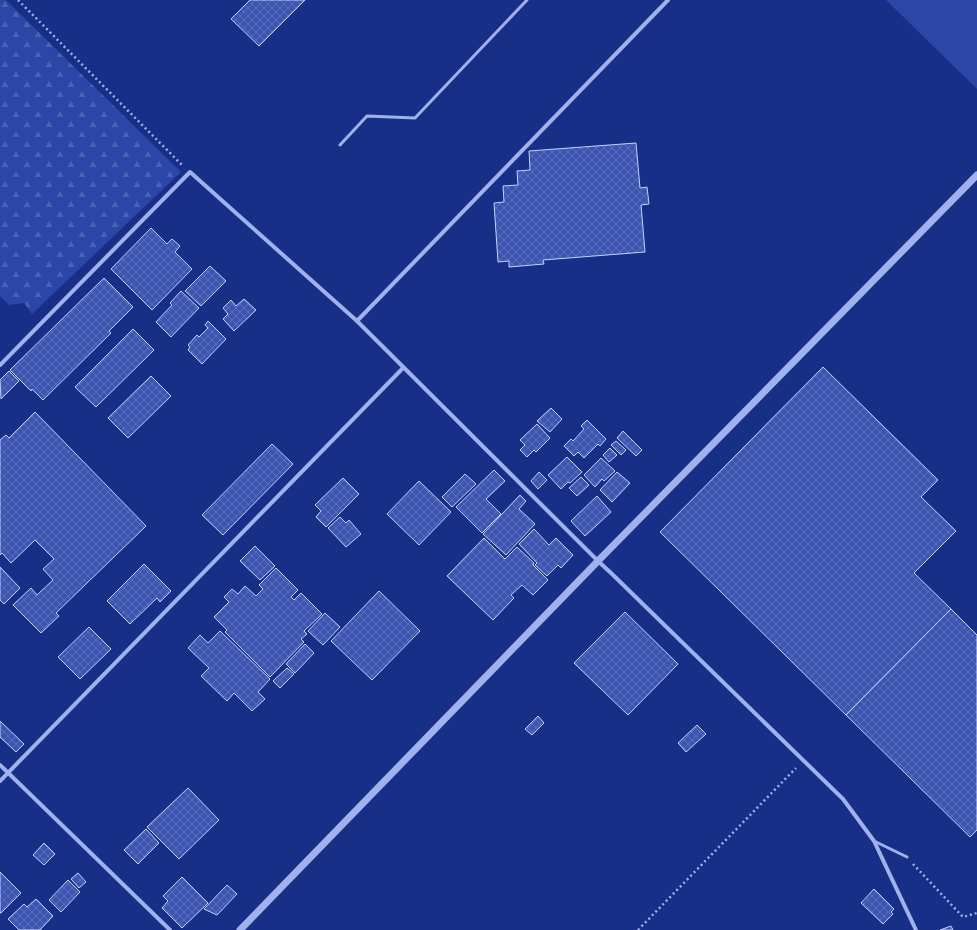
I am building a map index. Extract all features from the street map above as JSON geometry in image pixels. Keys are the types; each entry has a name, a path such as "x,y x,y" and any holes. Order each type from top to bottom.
{"street":[{"path":"356,321 668,0"},
{"path":"0,366 190,172 356,321 598,561 804,760 843,800 874,841 916,930"},
{"path":"240,930 598,561 977,175"},
{"path":"0,781 404,368"},
{"path":"0,765 170,930"}],"lane":[{"path":"340,145 367,116 415,118 527,0"},
{"path":"874,841 907,858"}],"path":[{"path":"18,0 190,172"},
{"path":"638,930 804,760"},
{"path":"907,858 963,917 977,913"}],"green space":[{"path":"0,0 6,0 181,172 32,314 24,303 9,305 0,296"},
{"path":"886,0 977,0 977,89"}],"building":[{"path":"250,0 305,0 259,46 231,19"},
{"path":"636,143 640,188 647,187 649,204 641,205 645,252 543,260 544,264 509,267 509,261 498,262 494,203 504,202 503,186 518,185 517,171 530,170 529,151"},
{"path":"151,228 167,244 172,239 180,246 175,252 192,269 152,310 111,269"},
{"path":"210,266 226,281 201,306 185,291"},
{"path":"104,278 133,307 109,331 111,333 43,400 32,389 31,391 10,370"},
{"path":"181,291 199,308 171,337 156,322 172,305 170,303"},
{"path":"244,299 256,310 234,331 223,319 228,314 223,308 231,300 236,306"},
{"path":"208,321 226,339 202,364 188,350 190,347 188,345 197,335 199,337 208,328 205,325"},
{"path":"133,329 154,350 96,407 75,387"},
{"path":"823,367 938,480 921,497 956,531 914,573 951,609 846,715 660,532"},
{"path":"9,371 19,381 1,399 0,380"},
{"path":"151,376 171,396 128,438 108,418"},
{"path":"551,408 562,419 550,432 537,421"},
{"path":"35,412 146,526 56,613 59,616 41,633 13,605 31,588 37,595 53,580 43,569 54,559 35,540 11,563 2,553 0,555 0,440 6,435 9,438"},
{"path":"587,420 606,439 600,446 598,444 584,458 578,452 574,456 564,446 571,439 573,441 584,429 581,426"},
{"path":"537,424 550,438 536,452 534,450 527,457 520,450 525,445 520,440"},
{"path":"623,431 642,450 636,456 617,438"},
{"path":"616,441 626,450 621,455 611,445"},
{"path":"272,444 293,464 223,535 202,515"},
{"path":"610,448 617,455 609,462 603,455"},
{"path":"567,457 582,472 561,489 548,475"},
{"path":"601,458 615,471 604,481 602,479 595,487 584,475"},
{"path":"494,470 505,481 486,499 501,514 482,533 456,507"},
{"path":"539,472 547,480 538,489 531,481"},
{"path":"617,472 630,483 612,502 600,490"},
{"path":"465,474 476,484 452,507 442,497"},
{"path":"581,477 589,485 577,496 569,488"},
{"path":"343,478 359,494 326,527 316,517 321,511 315,505"},
{"path":"419,481 451,512 419,545 387,514"},
{"path":"520,495 526,501 519,509 535,524 506,555 483,534"},
{"path":"597,496 611,512 585,536 571,521"},
{"path":"340,517 346,523 349,520 361,534 346,547 328,528"},
{"path":"534,529 549,545 556,538 573,555 561,568 558,565 547,576 535,565 537,563 519,544"},
{"path":"484,538 505,559 517,547 534,563 533,565 548,580 533,595 522,585 511,595 514,598 493,620 447,576"},
{"path":"255,546 275,566 260,580 240,561"},
{"path":"144,564 171,591 160,602 157,598 130,624 107,601"},
{"path":"0,567 20,588 4,604 0,600"},
{"path":"276,568 298,590 291,597 294,600 301,593 322,614 304,631 307,634 301,639 304,642 270,677 225,632 227,630 214,617 229,602 224,597 232,589 238,594 245,586 256,596 263,589 259,585"},
{"path":"379,591 420,631 372,680 331,641"},
{"path":"951,609 977,635 977,830 970,837 846,715"},
{"path":"625,612 678,664 628,715 574,663"},
{"path":"325,613 340,627 323,645 308,631"},
{"path":"89,627 111,649 80,679 58,657"},
{"path":"220,631 270,679 258,692 265,699 252,711 234,693 227,701 201,676 209,668 188,648 200,635 208,643"},
{"path":"305,644 314,653 295,673 286,664"},
{"path":"287,668 294,674 280,688 273,681"},
{"path":"538,716 544,723 532,735 525,729"},
{"path":"0,721 24,744 16,752 0,737"},
{"path":"697,725 706,734 686,752 678,743"},
{"path":"188,788 219,820 179,859 147,827"},
{"path":"146,829 159,843 138,864 124,850"},
{"path":"44,843 55,854 44,865 33,855"},
{"path":"0,872 21,893 1,913 0,913"},
{"path":"78,873 86,882 79,888 71,879"},
{"path":"182,877 208,903 182,928 162,908 168,901 163,896"},
{"path":"68,880 80,892 61,912 49,900"},
{"path":"227,885 237,894 217,915 204,909"},
{"path":"874,889 894,909 891,912 893,914 883,924 861,903"},
{"path":"36,899 53,916 40,930 19,930 8,919 24,904 27,907"},
{"path":"951,926 953,930 940,930"}]}
